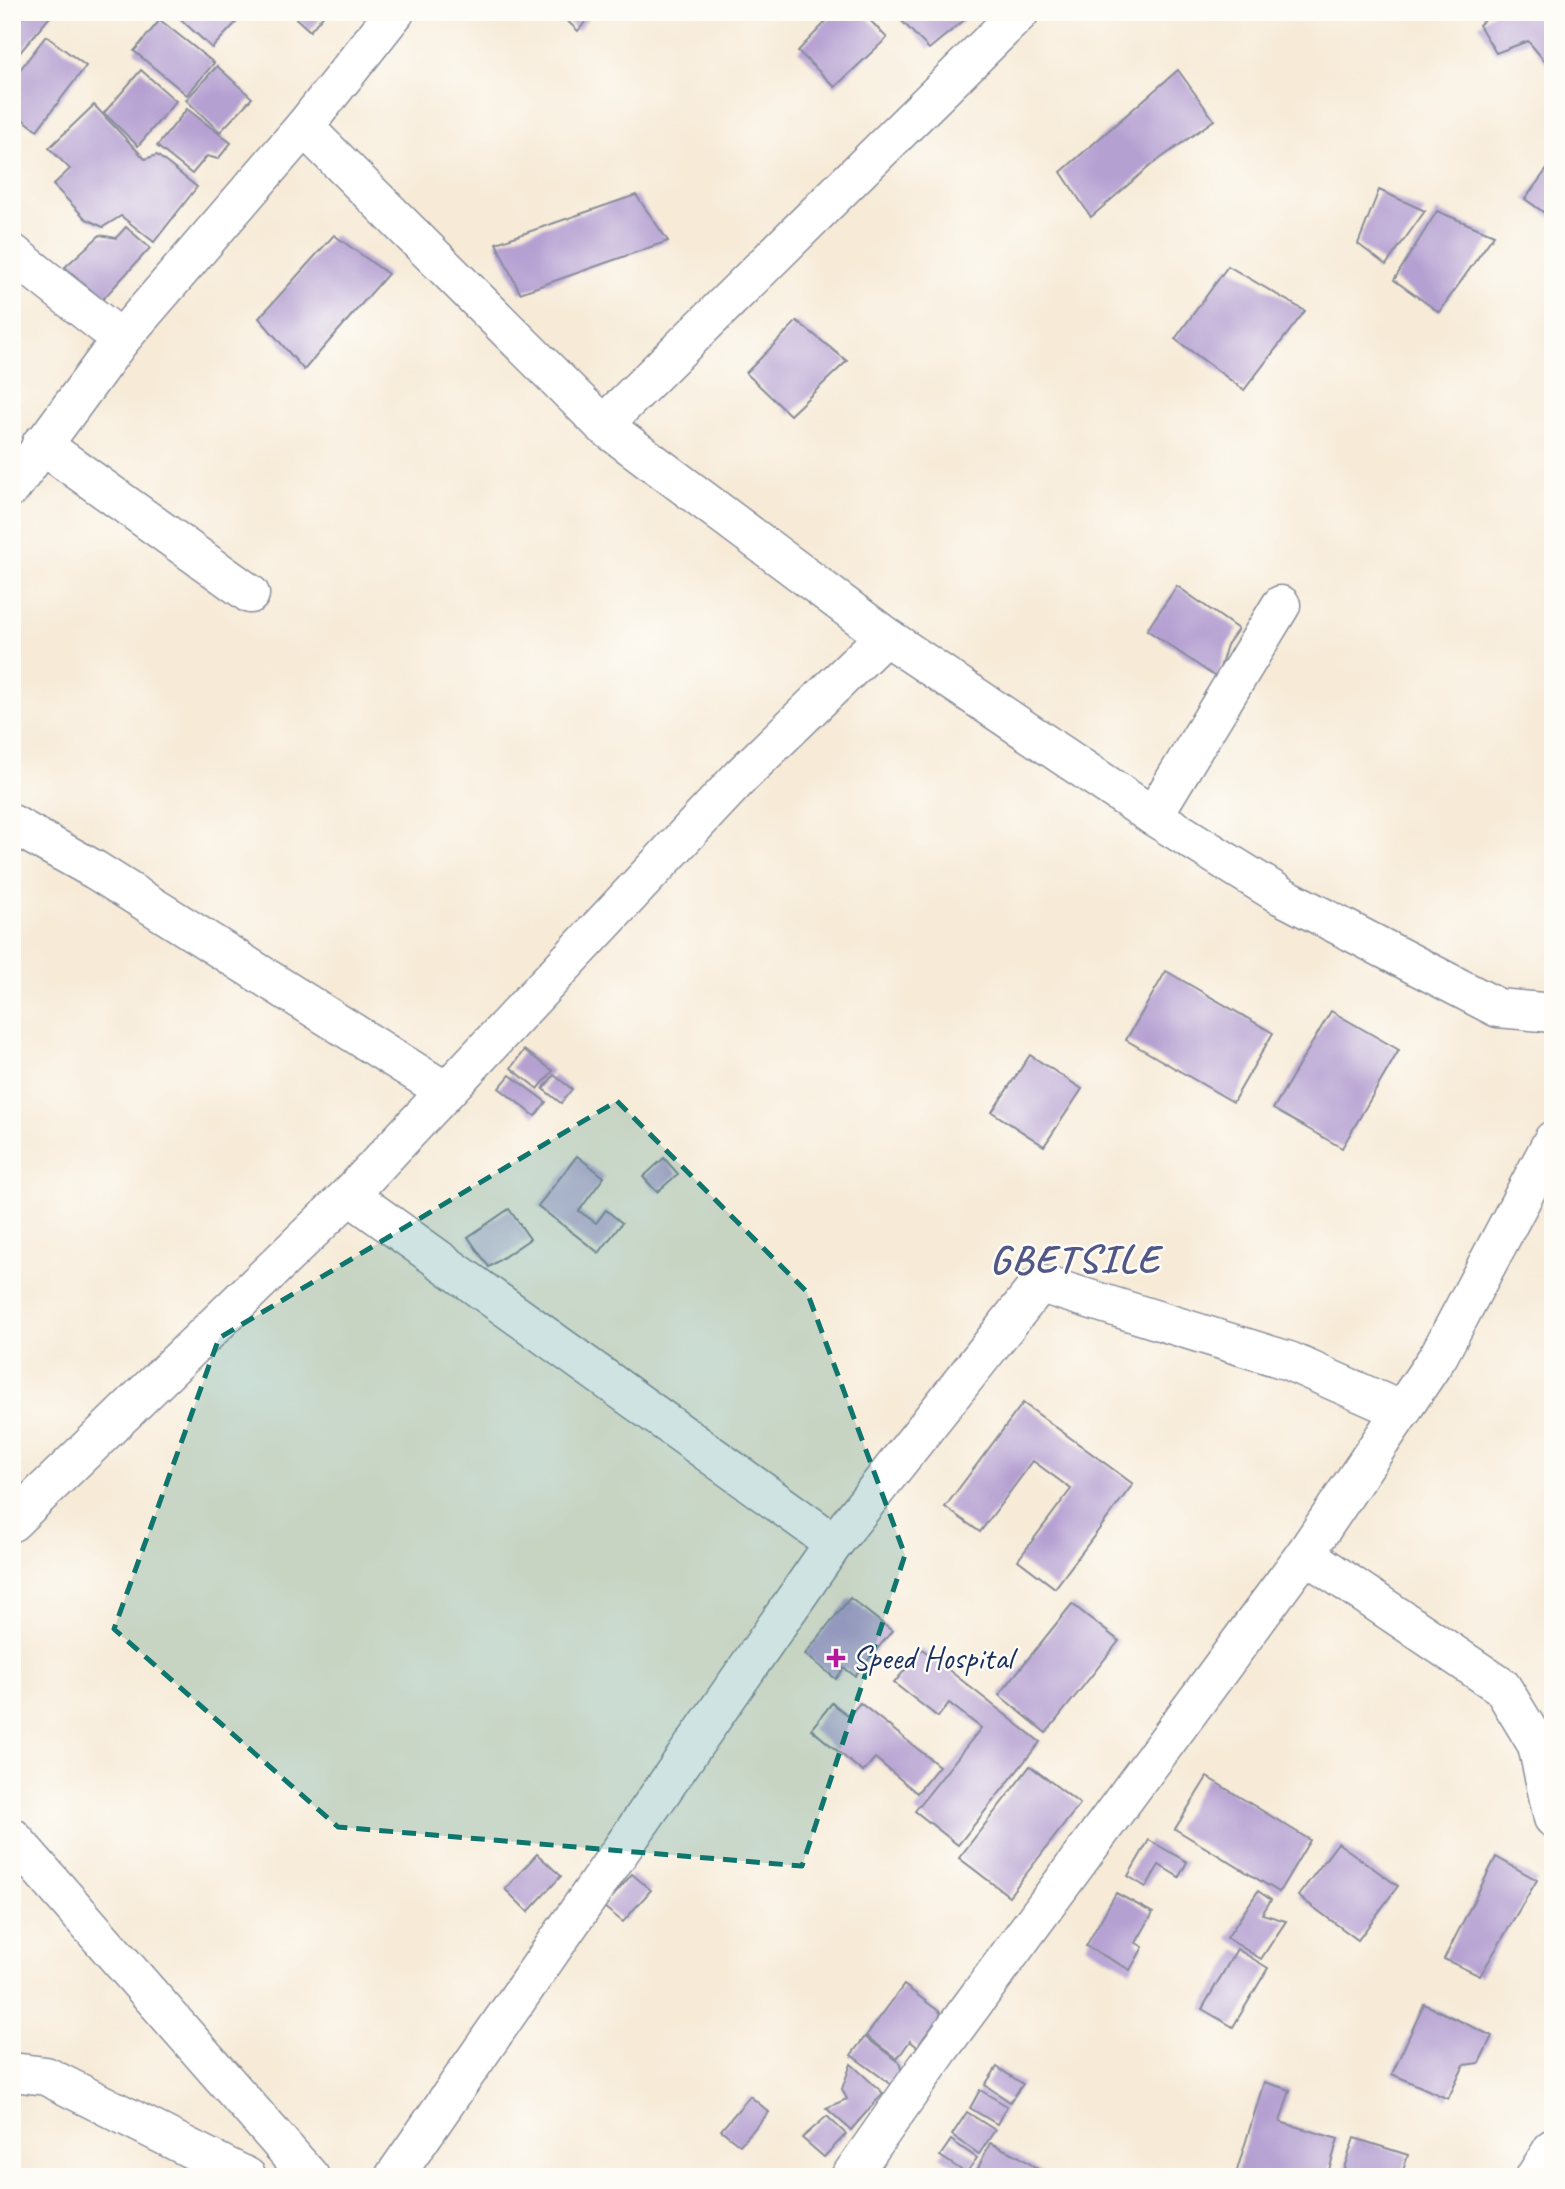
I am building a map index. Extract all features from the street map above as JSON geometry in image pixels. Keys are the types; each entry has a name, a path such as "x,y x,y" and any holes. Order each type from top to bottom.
{"street":[{"path":"12,487 41,444 121,339 304,127 395,12"},
{"path":"603,425 1020,12"},
{"path":"304,127 603,425 885,636 1153,816 1282,896 1498,1008 1553,1013"},
{"path":"12,253 121,339"},
{"path":"41,444 250,594"},
{"path":"1153,816 1281,605"},
{"path":"12,1522 349,1195 444,1090 742,775 885,636"},
{"path":"12,824 95,870 444,1090"},
{"path":"850,2177 939,2050 1305,1554 1402,1411 1439,1356 1553,1140"},
{"path":"349,1195 834,1543"},
{"path":"394,2177 834,1543 1037,1287 1044,1285 1289,1361 1402,1411"},
{"path":"1305,1554 1502,1687 1536,1745 1553,1818"},
{"path":"12,1837 310,2177"},
{"path":"12,2072 46,2076 247,2177"},
{"path":"1535,2177 1553,2148"}],"highlighted area":[{"path":"617,1101 807,1292 905,1555 802,1866 338,1827 114,1629 219,1338"}],"building":[{"path":"12,12 54,12 12,62"},
{"path":"246,12 212,48 175,14"},
{"path":"289,12 326,12 310,31"},
{"path":"558,12 593,12 578,31"},
{"path":"835,12 862,12 887,38 835,87 798,51"},
{"path":"893,12 974,12 929,49"},
{"path":"1493,12 1553,12 1553,71 1528,41 1496,53 1479,25"},
{"path":"160,20 214,63 187,95 134,51"},
{"path":"46,36 86,66 37,130 12,111 12,80"},
{"path":"217,66 252,98 220,132 186,100"},
{"path":"141,70 176,101 138,146 104,113"},
{"path":"1178,70 1214,120 1150,166 1091,217 1061,172"},
{"path":"94,105 145,159 157,155 197,187 154,242 121,216 103,227 86,219 53,185 70,169 49,148"},
{"path":"187,109 231,143 218,159 207,156 192,174 157,146"},
{"path":"1553,161 1553,219 1525,199"},
{"path":"1379,190 1425,211 1386,265 1358,244"},
{"path":"636,195 668,241 520,293 496,243"},
{"path":"1437,211 1494,235 1439,312 1394,280"},
{"path":"126,227 150,248 102,300 65,267 100,235 116,238"},
{"path":"334,235 388,274 304,370 259,318"},
{"path":"1228,266 1305,311 1244,390 1175,339"},
{"path":"797,321 847,361 790,415 746,373"},
{"path":"1177,586 1238,629 1227,645 1217,678 1147,630"},
{"path":"1166,971 1273,1033 1233,1102 1126,1040"},
{"path":"1331,1011 1399,1050 1342,1148 1273,1109"},
{"path":"524,1050 553,1071 538,1089 511,1068"},
{"path":"1030,1055 1082,1089 1044,1146 992,1112"},
{"path":"510,1075 546,1102 535,1116 499,1088"},
{"path":"554,1075 572,1089 561,1103 543,1089"},
{"path":"577,1156 604,1177 579,1211 596,1223 606,1210 622,1223 599,1253 538,1206"},
{"path":"664,1158 678,1174 657,1192 643,1177"},
{"path":"509,1209 530,1239 489,1267 468,1237"},
{"path":"1023,1403 1133,1484 1055,1588 1018,1560 1071,1489 1033,1461 980,1532 945,1507"},
{"path":"850,1598 892,1631 855,1676 844,1668 836,1679 805,1654"},
{"path":"1072,1604 1119,1641 1046,1733 999,1695"},
{"path":"922,1649 1040,1742 958,1845 915,1811 981,1728 949,1703 938,1717 894,1683"},
{"path":"832,1703 849,1716 860,1703 939,1766 917,1793 875,1758 863,1772 811,1729"},
{"path":"1030,1766 1080,1804 1009,1896 959,1858"},
{"path":"1207,1777 1310,1840 1279,1892 1175,1829"},
{"path":"1149,1840 1187,1862 1179,1877 1159,1865 1146,1887 1128,1876"},
{"path":"1338,1843 1398,1886 1358,1940 1298,1896"},
{"path":"537,1854 561,1876 528,1912 505,1889"},
{"path":"1496,1857 1537,1880 1480,1976 1444,1959"},
{"path":"632,1874 651,1890 623,1922 604,1907"},
{"path":"1258,1891 1271,1900 1262,1914 1286,1921 1261,1959 1227,1938"},
{"path":"1116,1893 1153,1913 1136,1943 1143,1947 1130,1970 1086,1946"},
{"path":"1237,1949 1268,1968 1233,2027 1202,2009"},
{"path":"904,1985 940,2012 942,2022 921,2050 910,2041 897,2059 866,2036"},
{"path":"1424,2004 1492,2036 1479,2063 1464,2065 1448,2099 1392,2074"},
{"path":"865,2037 899,2062 902,2072 892,2085 851,2055"},
{"path":"851,2064 883,2093 851,2130 826,2108 847,2099 842,2089"},
{"path":"997,2067 1023,2084 1010,2102 985,2085"},
{"path":"1264,2082 1290,2090 1280,2122 1338,2139 1327,2177 1235,2177"},
{"path":"980,2090 1007,2106 997,2124 970,2108"},
{"path":"750,2096 769,2112 740,2145 721,2130"},
{"path":"967,2112 995,2130 979,2154 952,2135"},
{"path":"827,2116 846,2134 824,2157 802,2138"},
{"path":"1354,2138 1408,2155 1401,2177 1341,2177"},
{"path":"951,2140 977,2158 966,2173 940,2156"},
{"path":"990,2143 1018,2156 1044,2173 1042,2177 998,2177 978,2168"}],"place":[{"name":"Speed Hospital","path":"836,1658"}],"district":[{"name":"GBETSILE","path":"1075,1259"}]}
